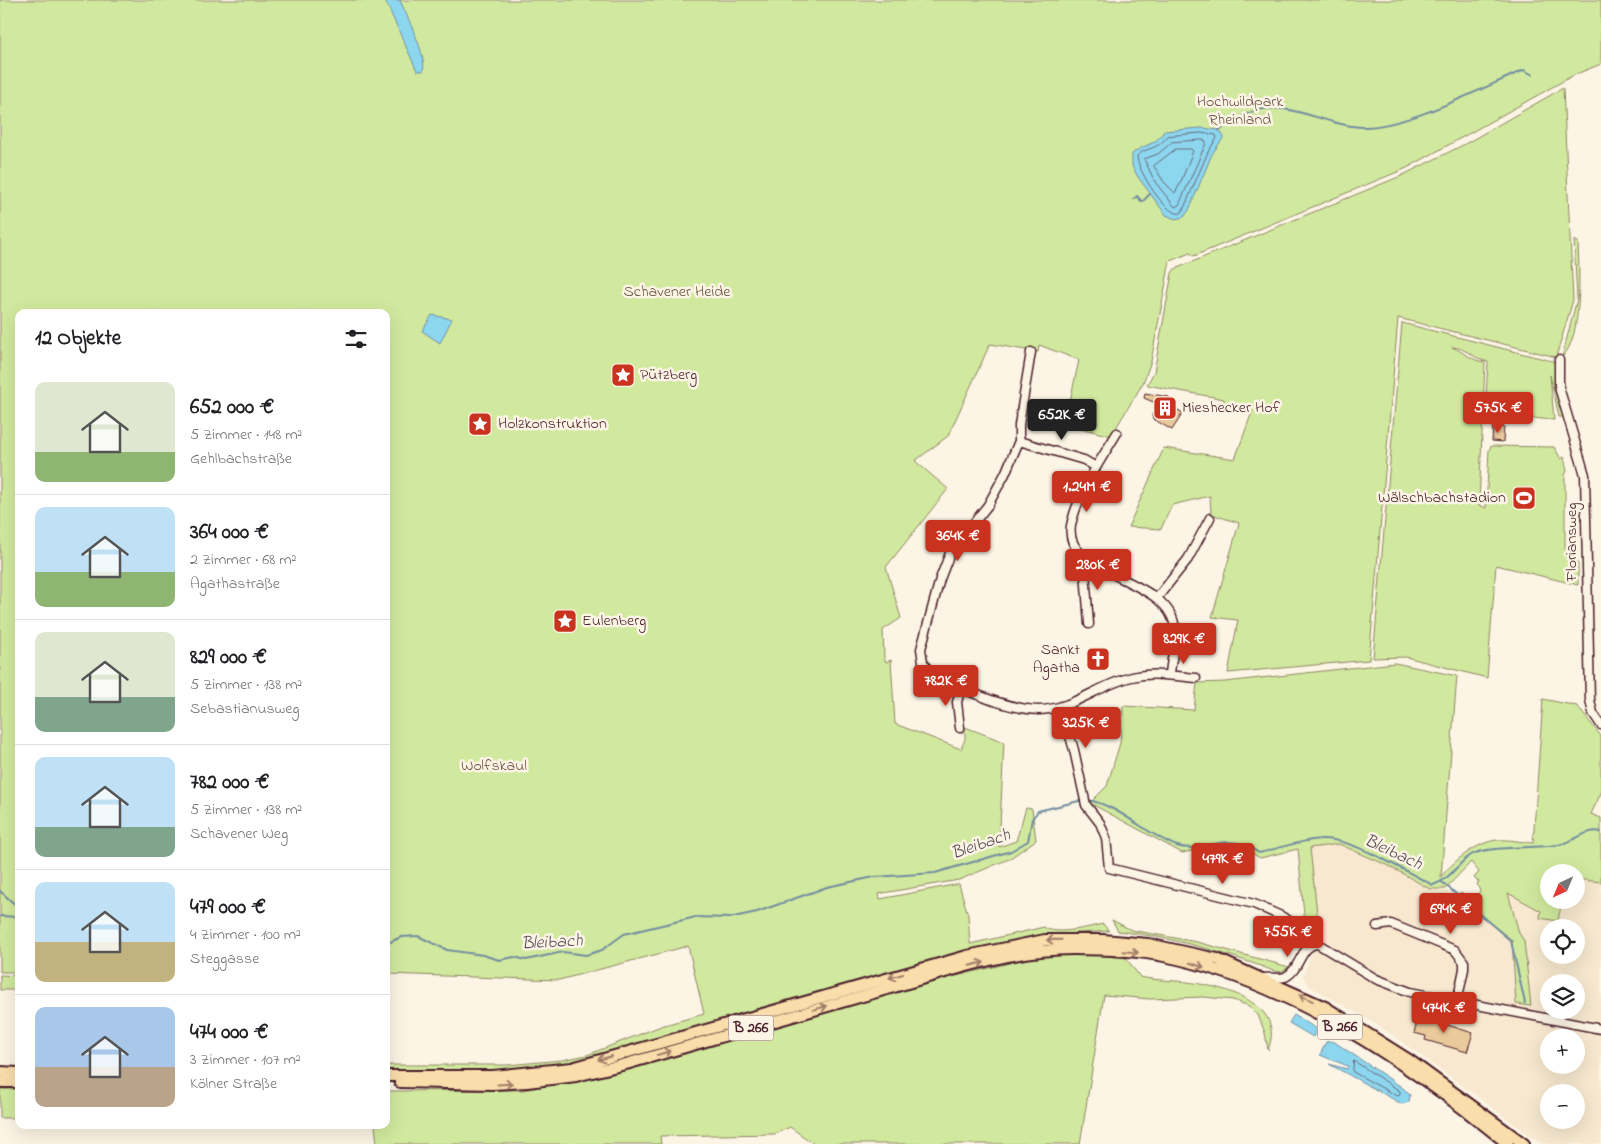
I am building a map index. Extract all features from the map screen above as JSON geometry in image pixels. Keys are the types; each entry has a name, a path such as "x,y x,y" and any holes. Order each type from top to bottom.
{"main road":[{"name":"B 266","path":"390,1076 493,1076 572,1068 967,956 1045,940 1103,940 1183,950 1217,959 1264,978 1325,1007 1359,1026 1524,1144"},
{"name":"B 266","path":"390,1082 493,1084 576,1076 626,1064 963,968 1041,951 1072,949 1113,950 1187,961 1234,976 1317,1014 1402,1065 1508,1144"},
{"path":"0,1072 15,1073"},
{"path":"0,1082 15,1082"}],"street":[{"path":"1031,352 1019,424 1019,440 1005,474 988,505 950,553 940,579 921,649 923,662 931,675 961,688 1015,706 1039,710 1061,706 1131,677 1170,674 1196,678"},
{"name":"Floriansweg","path":"1559,360 1559,387 1585,475 1590,700 1593,713 1601,725"},
{"path":"1089,624 1084,559 1071,535 1071,523 1096,467 1117,433"},
{"path":"1019,440 1075,457 1096,467"},
{"path":"1157,598 1188,559 1210,518"},
{"path":"1084,559 1149,591 1169,613 1175,628 1170,674"},
{"path":"960,728 957,702 961,688"},
{"path":"1061,706 1074,750 1085,802 1104,830 1109,868 1254,904 1298,926 1312,944 1324,946 1353,966 1392,987 1457,1002 1601,1029"},
{"path":"1377,926 1391,924 1455,950 1464,962 1457,1002"},
{"path":"1264,978 1283,978 1292,972 1307,948 1312,944"}],"shaded area":[{"path":"1339,844 1389,866 1430,889 1445,889 1512,940 1516,1004 1524,941 1519,933 1508,893 1541,911 1540,917 1552,919 1540,919 1540,964 1585,964 1585,919 1558,919 1560,909 1585,909 1585,880 1601,882 1601,1144 1542,1144 1383,1028 1309,986 1303,976 1319,932 1310,848"}],"green space":[{"name":"Schavener Heide","path":"0,0 1601,0 1601,64 1574,75 1407,168 1194,256 1190,253 1170,261 1151,361 1143,383 1111,436 1065,424 1079,360 1039,345 1038,352 990,344 948,436 915,461 948,489 886,567 901,618 883,630 884,658 886,662 891,660 895,724 961,749 965,739 965,727 1004,742 999,847 1016,841 1026,808 1032,809 1036,840 1009,859 959,880 883,893 879,894 880,899 959,884 968,915 970,944 1044,927 1049,930 1064,931 1103,924 1109,931 1036,936 971,949 583,1061 519,1070 390,1071 390,1065 507,1065 562,1060 587,1055 661,1026 704,1014 688,946 559,980 390,974 390,309 15,309 15,972 0,972"},
{"path":"1563,88 1573,300 1556,357 1398,318 1369,660 1228,673 1238,620 1212,617 1239,523 1211,514 1210,496 1172,505 1161,529 1128,527 1164,448 1235,459 1252,412 1223,406 1224,399 1147,385 1154,372 1172,273 1175,269 1401,176 1465,144"},
{"path":"1574,240 1578,242 1579,285 1577,319 1569,348 1562,357 1577,299"},
{"path":"1402,323 1556,362 1555,387 1563,417 1559,417 1550,375 1554,420 1485,414 1488,362 1461,349 1452,347 1472,358 1485,362 1479,505 1486,508 1489,450 1491,446 1554,447 1561,459 1564,457 1567,471 1565,475 1565,548 1578,564 1578,585 1496,565 1487,678 1406,657 1373,658"},
{"path":"1395,663 1457,676 1441,877 1466,854 1489,842 1506,840 1533,843 1543,699 1577,706 1601,736 1601,793 1591,814 1601,818 1601,882 1585,880 1585,864 1540,864 1540,909 1560,909 1558,919 1540,918 1541,911 1508,893 1519,933 1524,941 1531,1006 1516,1004 1512,940 1457,898 1461,893 1474,899 1480,891 1477,884 1479,882 1474,878 1479,872 1471,862 1445,889 1430,889 1389,866 1339,844 1310,848 1319,932 1305,926 1298,849 1260,858 1240,846 1220,845 1182,853 1090,803 1107,786 1120,743 1123,706 1194,710 1197,683 1225,682"},
{"path":"1112,920 1131,930 1197,942 1289,967 1282,972 1274,971 1197,946 1159,937 1118,931"},
{"path":"1074,953 1126,958 1140,977 1207,985 1237,994 1261,1010 1269,1021 1271,1034 1268,1050 1265,1033 1258,1015 1249,1006 1233,1000 1204,997 1150,999 1104,995 1080,1144 814,1144 790,1127 775,1134 660,1136 661,1144 377,1144 375,1129 390,1129 390,1091 522,1090 599,1077 944,979 1030,958"},
{"path":"0,975 15,976 15,990 0,990"},
{"path":"0,1089 15,1089 15,1118 0,1118"}],"water":[{"path":"385,0 400,0 420,46 424,65 423,71 417,71"},
{"path":"1201,128 1219,130 1224,137 1212,154 1189,210 1184,217 1175,219 1166,215 1138,177 1132,166 1132,154 1157,140 1164,131"},
{"path":"432,315 452,319 440,343 422,331"},
{"path":"1294,1015 1317,1029 1313,1037 1289,1023"},
{"path":"1333,1041 1403,1088 1410,1095 1409,1102 1402,1104 1329,1064 1347,1069 1348,1066 1320,1055 1326,1042"}],"building":[{"name":"Mieshecker Hof","path":"1145,393 1169,397 1166,403 1183,413 1172,430 1153,419 1152,415 1158,404 1144,398"},
{"path":"1493,426 1504,427 1503,442 1492,441"},
{"path":"1419,1016 1473,1033 1467,1052 1425,1040 1426,1036 1414,1033"}],"waterway":[{"path":"1219,130 1251,112 1276,108 1301,112 1351,126 1382,125 1423,114 1524,70 1533,75"},
{"path":"1134,199 1137,196 1142,202 1150,194"},
{"name":"Bleibach","path":"390,942 401,937 418,936 447,950 483,955 499,960 514,957 526,960 563,952 586,955 602,950 624,934 696,917 729,918 757,912 827,887 874,877 935,873 1011,851 1028,841 1032,819 1038,811 1083,800"},
{"name":"Bleibach","path":"1088,800 1111,808 1166,841 1185,848 1234,842 1246,845 1259,853 1307,841 1335,840 1364,850 1433,885 1449,876 1466,859 1478,852 1558,845 1590,832 1601,832"},
{"path":"1442,882 1511,941 1525,1003"},
{"path":"0,891 15,904"},
{"name":"Bleibach","path":"0,916 15,917"}],"place":[{"name":"Pützberg","path":"623,375"},
{"name":"Mieshecker Hof","path":"1165,408"},
{"name":"Holzkonstruktion","path":"480,424"},
{"name":"Wälschbachstadion","path":"1524,498"},
{"name":"Eulenberg","path":"565,621"},
{"name":"Sankt Agatha","path":"1098,659"}],"park label":[{"name":"Hochwildpark Rheinland","path":"1240,111"},
{"name":"Wolfskaul","path":"494,766"}]}
